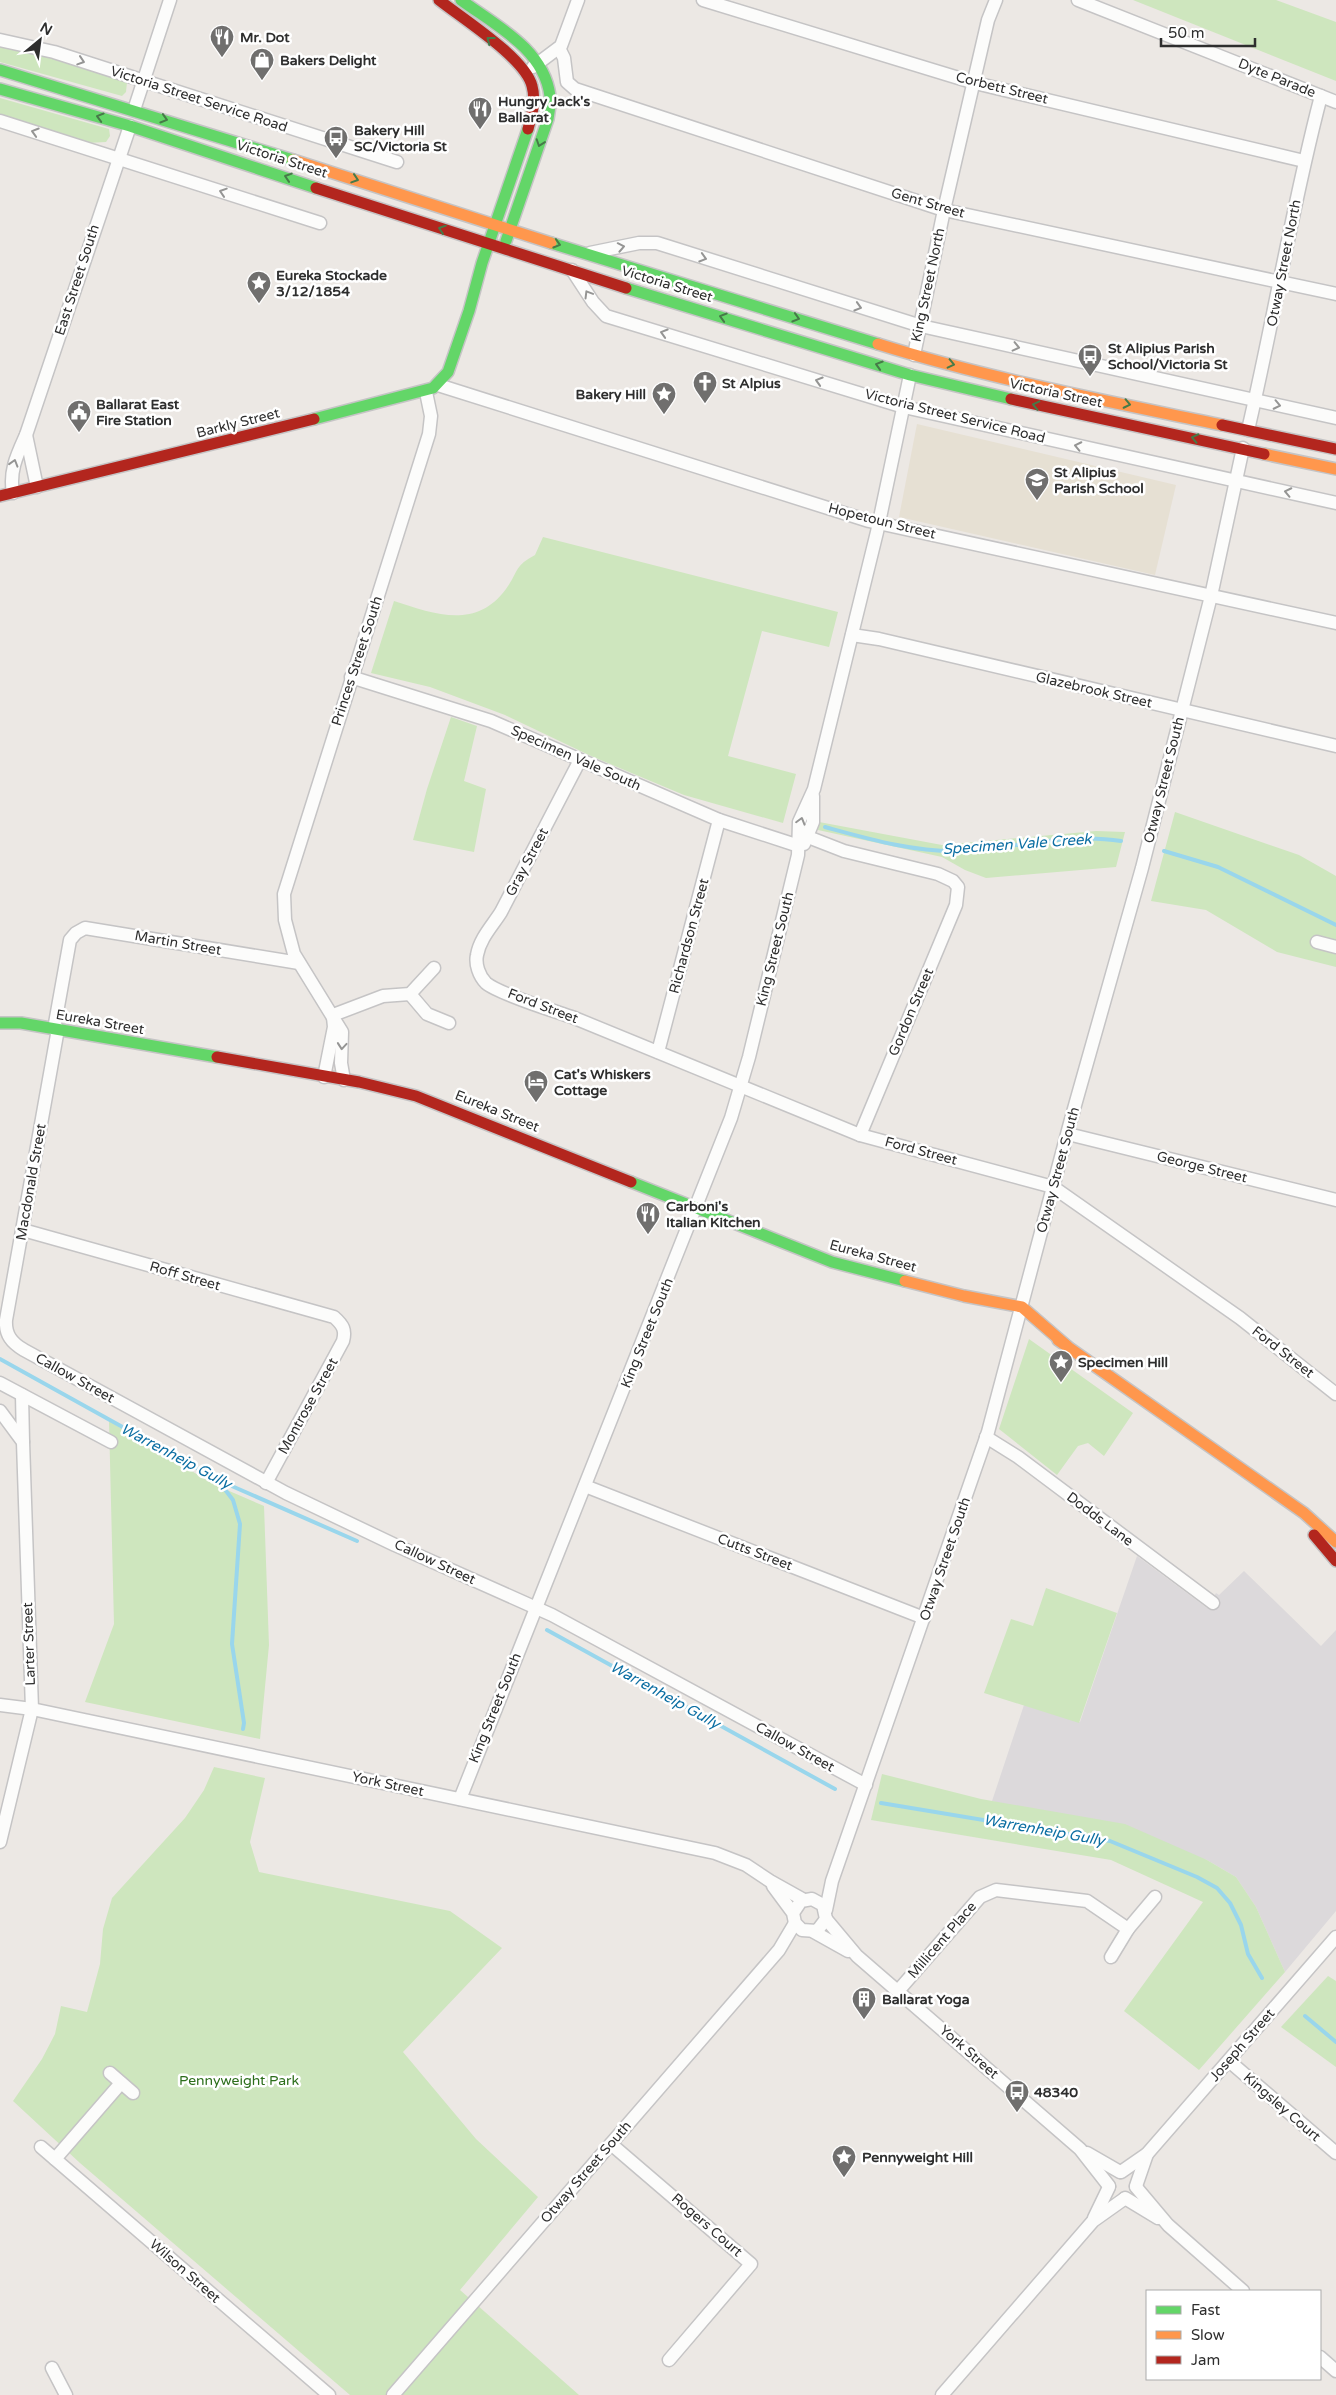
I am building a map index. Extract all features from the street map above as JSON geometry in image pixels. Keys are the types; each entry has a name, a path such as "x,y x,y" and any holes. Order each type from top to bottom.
{"main road":[{"path":"426,392 438,385 448,372 470,311 488,244 534,111 534,93 527,71 518,61 439,0"},
{"path":"461,0 519,42 539,63 550,89 550,112 510,230 470,311"},
{"name":"Victoria Street","path":"0,70 134,110 510,230 914,355 1081,394 1336,449"},
{"name":"Victoria Street","path":"0,89 130,126 488,244 497,258 572,270 910,375 1045,407 1336,469"},
{"name":"King Street North","path":"910,375 914,355"},
{"name":"Barkly Street","path":"0,496 426,392"},
{"name":"Eureka Street","path":"0,1023 21,1023 391,1089 429,1100 832,1262 1020,1312 1304,1513 1336,1542"},
{"name":"Eureka Street","path":"1269,1489 1336,1561"}],"street":[{"path":"134,110 170,0"},
{"name":"Corbett Street","path":"703,0 975,83 1304,161"},
{"name":"King Street North","path":"914,355 944,210 975,83 988,20 990,0"},
{"name":"King Street North","path":"988,20 996,0"},
{"name":"Dyte Parade","path":"1078,0 1336,102"},
{"path":"527,71 559,48 578,2"},
{"name":"Victoria Street Service Road","path":"0,40 54,52 397,162"},
{"name":"Gent Street","path":"559,48 564,58 567,82 575,89 944,210 1336,294"},
{"name":"Otway Street North","path":"1248,430 1281,282 1304,161 1321,96"},
{"path":"0,121 320,223"},
{"name":"East Street South","path":"13,493 12,470 26,435 130,126"},
{"path":"586,253 639,243 657,243 921,326 1336,418"},
{"name":"Victoria Street Service Road","path":"572,270 593,302 606,316 904,407 1336,502"},
{"name":"King Street South","path":"460,1799 696,1208 741,1086 802,846 799,822 814,789 879,523 910,375"},
{"name":"Hopetoun Street","path":"438,385 879,523 1336,623"},
{"name":"Princes Street South","path":"344,1080 341,1063 342,1034 333,1015 299,963 286,929 283,912 284,894 430,429 430,413 426,392"},
{"path":"26,435 37,487"},
{"name":"Otway Street South","path":"826,1915 832,1881 986,1437 1142,868 1211,596 1243,448"},
{"name":"Glazebrook Street","path":"852,635 879,639 1336,746"},
{"name":"Specimen Vale South","path":"351,677 491,721 719,820 802,846 844,851 938,874 953,880 958,887"},
{"name":"Gray Street","path":"476,964 477,955 485,935 502,912 580,760"},
{"name":"Richardson Street","path":"658,1052 719,820"},
{"name":"Gordon Street","path":"860,1135 956,905 958,887"},
{"name":"Martin Street","path":"68,948 74,934 88,928 299,963"},
{"path":"1316,942 1336,946"},
{"name":"Macdonald Street","path":"8,1335 6,1323 68,948"},
{"name":"Ford Street","path":"476,964 482,977 492,987 658,1052 860,1135 1053,1187 1240,1318 1336,1394"},
{"path":"324,1077 334,1027 333,1015 383,996 410,994 434,968"},
{"path":"410,994 427,1014 449,1023"},
{"name":"George Street","path":"1068,1134 1336,1200"},
{"name":"Roff Street","path":"22,1230 334,1318 344,1327"},
{"name":"Montrose Street","path":"266,1483 343,1341 344,1327"},
{"name":"Callow Street","path":"8,1335 24,1350 266,1483 395,1545 536,1607 866,1785"},
{"path":"0,1382 111,1442"},
{"name":"Larter Street","path":"0,1842 32,1709 22,1395"},
{"path":"0,1411 23,1442"},
{"name":"Dodds Lane","path":"986,1437 1018,1457 1213,1603"},
{"name":"Cutts Street","path":"585,1486 924,1618"},
{"name":"York Street","path":"0,1704 32,1709 715,1853 746,1865 770,1882 808,1900"},
{"name":"Otway Street South","path":"808,1900 832,1881"},
{"name":"York Street","path":"770,1882 794,1918"},
{"name":"Millicent Place","path":"898,1991 980,1897 996,1890 1087,1901 1128,1930"},
{"path":"1111,1957 1128,1930 1155,1897"},
{"path":"808,1900 820,1902 826,1915 822,1928 810,1932 794,1918 798,1905 808,1900"},
{"name":"York Street","path":"826,1915 857,1956 1080,2149 1109,2186"},
{"name":"Otway Street South","path":"393,2395 779,1950 794,1918"},
{"name":"Otway Street South","path":"779,1950 810,1932"},
{"name":"York Street","path":"810,1932 857,1956"},
{"name":"Joseph Street","path":"1121,2172 1148,2154 1336,1937"},
{"name":"Kingsley Court","path":"1229,2060 1336,2153"},
{"path":"110,2073 133,2093"},
{"path":"55,2160 121,2083"},
{"name":"Rogers Court","path":"611,2144 751,2264 669,2360"},
{"name":"Wilson Street","path":"41,2147 329,2395"},
{"name":"York Street","path":"1080,2149 1121,2172"},
{"name":"Joseph Street","path":"1136,2187 1148,2154"},
{"path":"1093,2221 1112,2177 1121,2172 1133,2177 1136,2187 1168,2225 1242,2290"},
{"path":"1109,2186 1113,2194 1124,2198 1168,2225"},
{"path":"942,2395 1093,2221 1124,2198 1131,2196 1136,2187"},
{"path":"1321,2358 1336,2371"},
{"path":"52,2368 66,2395"}],"shaded area":[{"name":"St Alipius Parish School","path":"917,424 1176,485 1155,575 899,517"},
{"path":"1137,1556 1207,1608 1216,1593 1219,1595 1244,1571 1321,1646 1336,1630 1336,1911 1285,1972 1256,1907 1236,1877 1207,1860 992,1801 1024,1705 1080,1722"}],"green space":[{"path":"1133,0 1276,0 1336,22 1336,81"},
{"path":"0,47 47,57 127,82 126,92 122,96 0,62"},
{"path":"0,98 109,129 110,136 106,142 87,143 0,115"},
{"path":"543,537 838,612 829,647 762,631 728,756 796,774 783,823 684,795 591,756 505,715 430,687 371,673 394,601 439,614 468,614 481,610 494,602 506,589 523,562 535,555"},
{"path":"451,717 477,726 464,781 486,789 474,852 413,840 427,789"},
{"path":"1175,812 1299,855 1336,876 1336,967 1277,952 1206,910 1151,901"},
{"path":"819,822 942,845 1096,831 1125,832 1116,867 986,878 965,870 942,857 818,830"},
{"path":"1029,1339 1133,1413 1104,1456 1088,1443 1078,1446 1057,1475 999,1429"},
{"path":"109,1421 213,1484 264,1506 269,1645 260,1739 85,1702 114,1624"},
{"path":"1046,1588 1117,1613 1079,1723 984,1693 1011,1619 1033,1626"},
{"name":"Pennyweight Park","path":"214,1767 265,1778 250,1842 259,1872 450,1911 502,1948 403,2052 476,2139 538,2197 460,2290 579,2395 350,2395 80,2163 13,2101 42,2059 55,2034 61,2006 87,2012 100,1964 103,1929 112,1898 185,1818 204,1790"},
{"path":"882,1774 981,1799 1125,1824 1207,1860 1236,1877 1256,1907 1285,1972 1199,2070 1124,2011 1203,1902 1111,1860 871,1820"},
{"path":"1328,1976 1336,1981 1336,2067 1281,2027"}],"waterway":[{"name":"Specimen Vale Creek","path":"825,827 891,844 942,851 979,850 1080,838 1121,841"},
{"name":"Specimen Vale Creek","path":"1164,851 1218,867 1336,925"},
{"name":"Warrenheip Gully","path":"0,1359 218,1480 357,1541"},
{"path":"220,1483 233,1500 240,1524 232,1644 244,1723 243,1729"},
{"name":"Warrenheip Gully","path":"547,1630 835,1789"},
{"name":"Warrenheip Gully","path":"881,1803 1110,1841 1197,1877 1217,1888 1230,1903 1241,1925 1248,1954 1262,1978"},
{"name":"Warrenheip Gully","path":"1305,2016 1336,2042"}],"traffic: fast":[{"path":"461,0 503,29 528,52 546,79 550,96 548,119 506,241"},
{"path":"0,70 293,160"},
{"path":"0,89 130,126 316,188"},
{"path":"314,419 433,388 448,372 469,311 482,263 528,129"},
{"path":"551,243 878,344"},
{"path":"626,288 910,375 1011,399"},
{"path":"0,1023 21,1023 217,1057"},
{"path":"631,1182 832,1262 905,1281"}],"traffic: slow":[{"path":"293,160 551,243"},
{"path":"878,344 1006,379 1222,425"},
{"path":"1264,454 1336,469"},
{"path":"905,1281 964,1296 1022,1307 1067,1346"},
{"path":"1058,1340 1304,1513 1336,1542"}],"traffic: jam":[{"path":"439,0 506,51 527,75 534,97 528,129"},
{"path":"316,188 626,288"},
{"path":"1011,399 1264,454"},
{"path":"0,496 314,419"},
{"path":"1222,425 1336,449"},
{"path":"217,1057 359,1082 416,1096 631,1182"},
{"path":"1314,1535 1336,1561"}],"place":[{"name":"Mr. Dot","path":"222,58"},
{"name":"Bakers Delight","path":"262,81"},
{"name":"Hungry Jack's Ballarat","path":"480,130"},
{"name":"Bakery Hill SC/Victoria St","path":"336,159"},
{"name":"Eureka Stockade 3/12/1854","path":"259,304"},
{"name":"St Alipius Parish School/Victoria St","path":"1090,377"},
{"name":"St Alpius","path":"705,404"},
{"name":"Bakery Hill","path":"664,415"},
{"name":"Ballarat East Fire Station","path":"79,433"},
{"name":"St Alipius Parish School","path":"1037,501"},
{"name":"Cat's Whiskers Cottage","path":"536,1103"},
{"name":"Carboni's Italian Kitchen","path":"648,1235"},
{"name":"Specimen Hill","path":"1061,1383"},
{"name":"Ballarat Yoga","path":"864,2020"},
{"name":"48340","path":"1017,2113"},
{"name":"Pennyweight Hill","path":"844,2178"}]}
